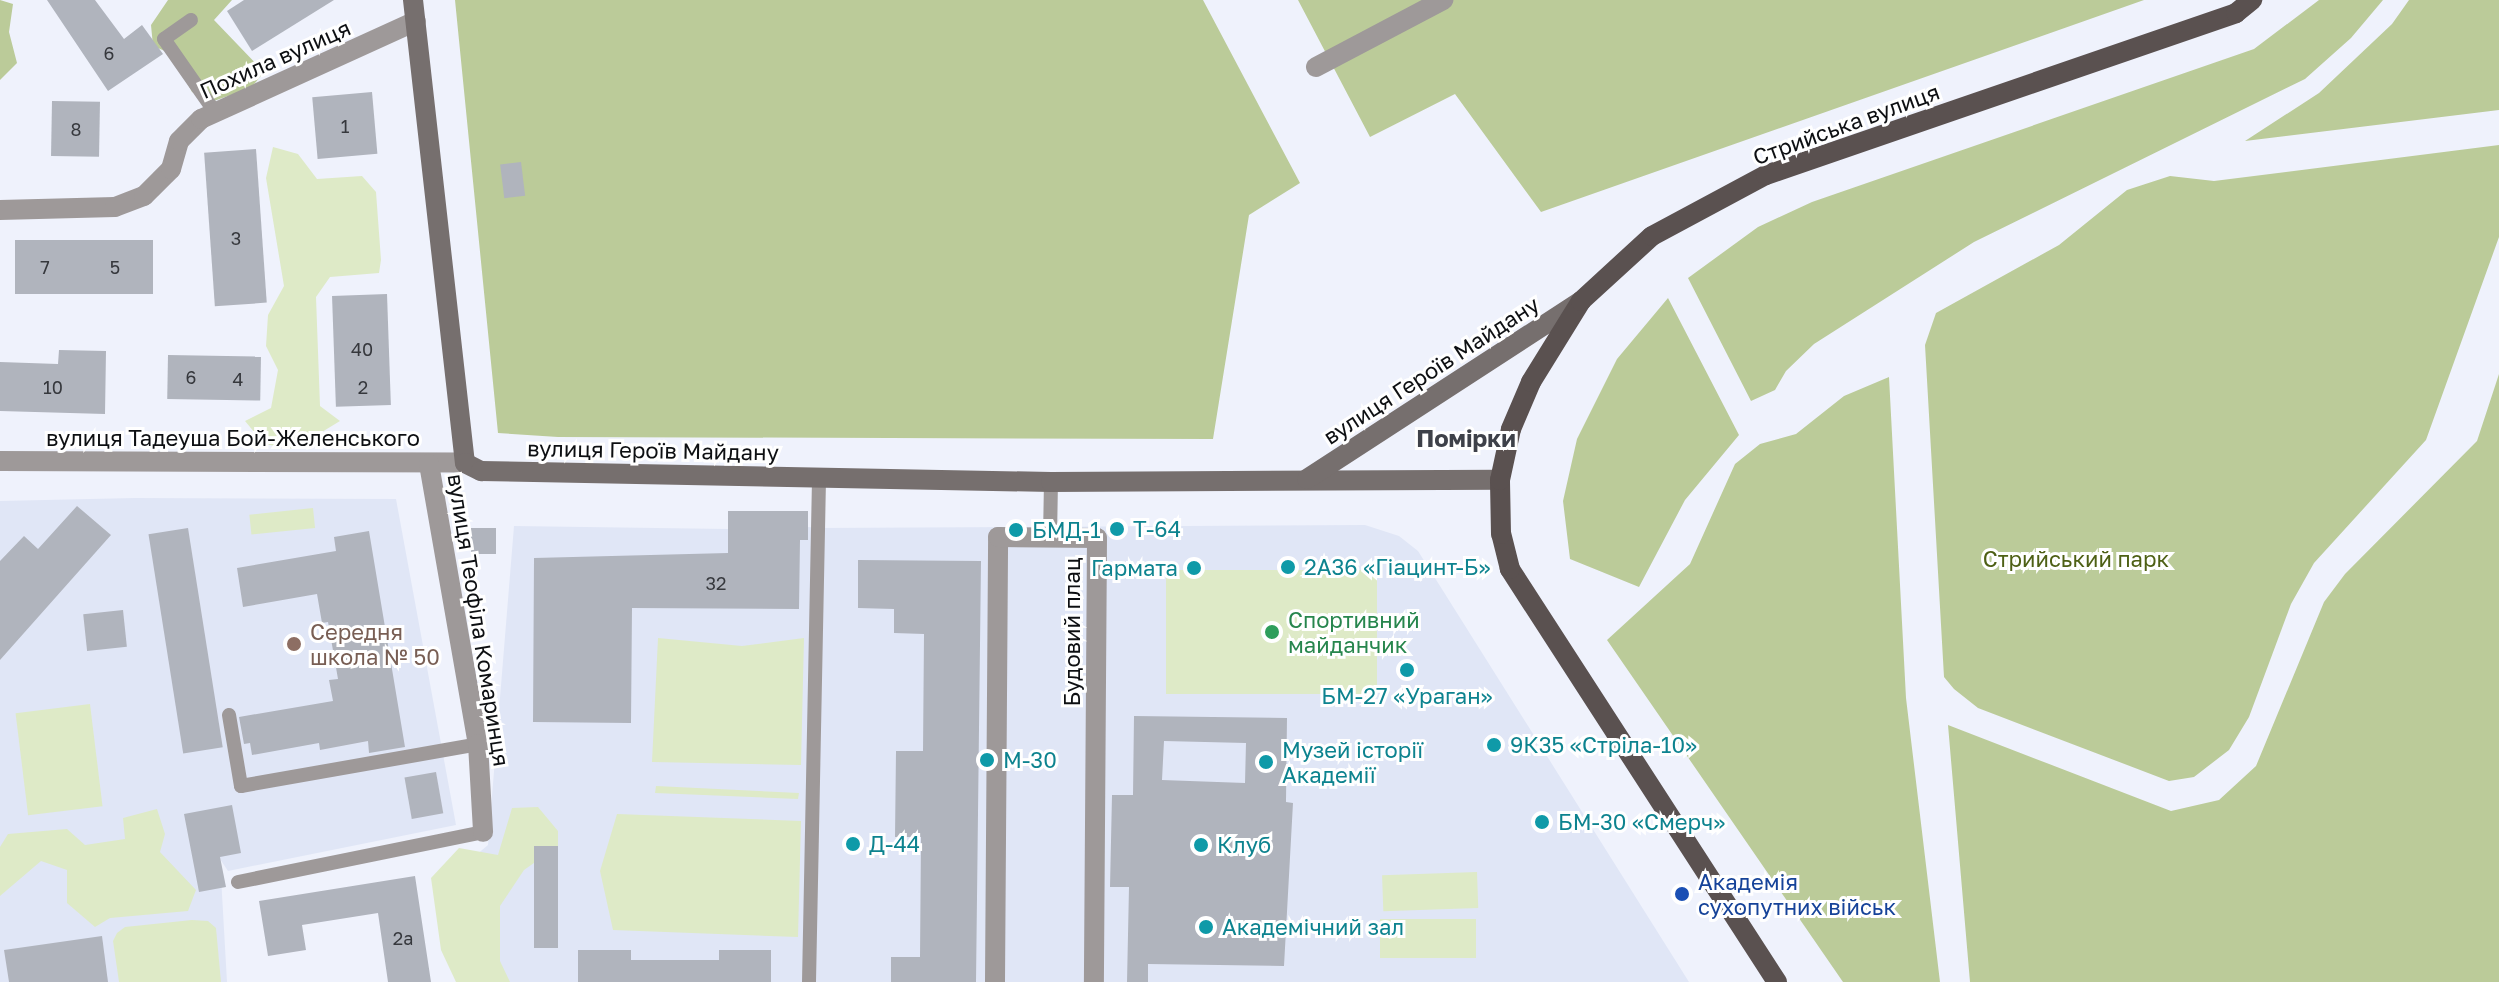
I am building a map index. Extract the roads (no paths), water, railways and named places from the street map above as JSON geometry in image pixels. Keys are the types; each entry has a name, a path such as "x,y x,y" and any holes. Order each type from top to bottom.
{"main road":[{"path":"413,0 465,463"},
{"name":"Стрийська вулиця","path":"1777,982 1524,596 1501,534 1500,480 1511,429 1531,382 1581,301 1652,236 1766,175 2236,13 2252,0"},
{"name":"вулиця Героїв Майдану","path":"1307,479 1581,301"},
{"name":"вулиця Героїв Майдану","path":"465,463 481,471 1051,482 1500,480"}],"street":[{"path":"1316,67 1443,0"},
{"name":"Похила вулиця","path":"0,210 115,207 144,196 171,169 179,141 201,119 416,21"},
{"name":"вулиця Тадеуша Бой-Желенського","path":"0,461 465,463"},
{"name":"вулиця Теофіла Комаринця","path":"429,464 478,744 483,832"},
{"name":"Будовий плац","path":"995,982 998,537 1097,538 1094,982"}],"lane":[{"path":"191,20 164,39 215,112"},
{"path":"809,982 819,478"},
{"path":"1050,538 1051,482"},
{"path":"229,715 241,786 478,744"},
{"path":"238,882 483,832"}],"place":[{"name":"Т-64","path":"1117,529"},
{"name":"БМД-1","path":"1016,530"},
{"name":"2А36 «Гіацинт-Б»","path":"1288,567"},
{"name":"Гармата","path":"1194,568"},
{"name":"Спортивний майданчик","path":"1272,632"},
{"name":"Середня школа № 50","path":"294,644"},
{"name":"БМ-27 «Ураган»","path":"1407,670"},
{"name":"9К35 «Стріла-10»","path":"1494,745"},
{"name":"М-30","path":"987,760"},
{"name":"Музей історії Академії","path":"1266,762"},
{"name":"БМ-30 «Смерч»","path":"1542,822"},
{"name":"Д-44","path":"853,844"},
{"name":"Клуб","path":"1201,845"},
{"name":"Академія сухопутних військ","path":"1682,894"},
{"name":"Академічний зал","path":"1206,927"}],"district":[{"name":"Помірки","path":"1466,438"}],"park label":[{"name":"Стрийський парк","path":"2076,559"}]}
